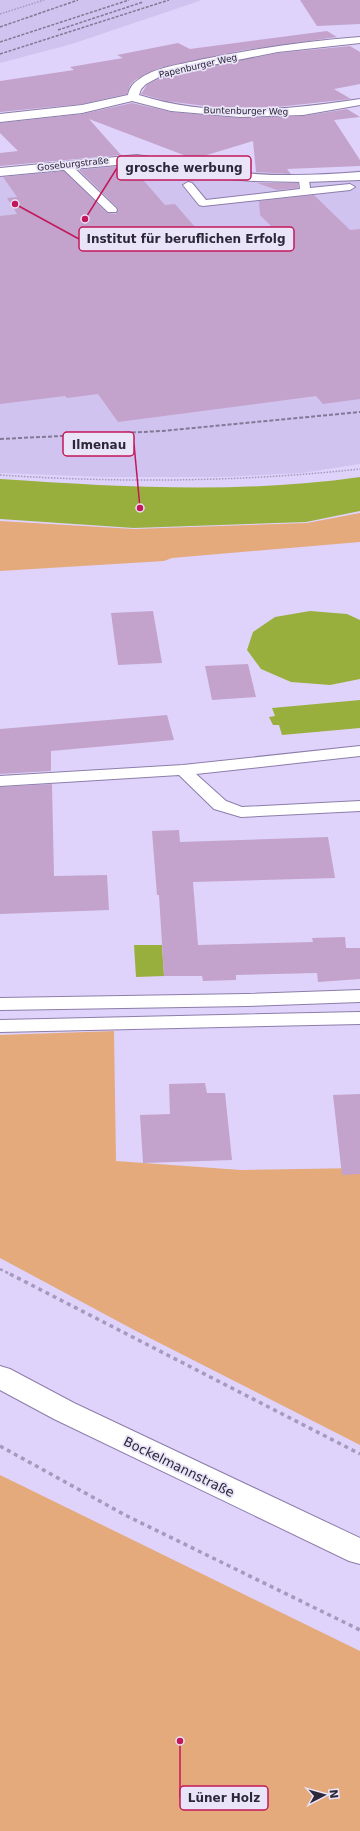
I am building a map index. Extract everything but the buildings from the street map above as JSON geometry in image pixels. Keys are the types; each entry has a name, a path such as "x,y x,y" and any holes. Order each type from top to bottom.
{"street":[{"name":"Papenburger Weg","path":"133,97 134,89 143,82 178,68 278,50 360,40"},
{"name":"Buntenburger Weg","path":"133,97 169,107 235,112 303,111 360,102"},
{"path":"0,118 82,109 133,97"},
{"name":"Goseburgstraße","path":"0,172 137,159 219,174 304,186 360,176"},
{"name":"Bockelmannstraße","path":"0,1377 99,1428 360,1552"}],"lane":[{"path":"65,165 112,210"},
{"path":"188,186 203,203 304,186 350,187"},
{"path":"0,781 183,770 360,751"},
{"path":"183,770 220,805 241,812 360,806"},
{"path":"0,1004 247,1000 360,996"},
{"path":"0,1026 360,1018"}],"path":[{"path":"0,14 44,0"},
{"path":"0,475 91,480 163,481 303,476 360,469"},
{"path":"0,1269 360,1454"},
{"path":"0,1446 125,1515 360,1630"}],"shaded area":[{"path":"0,0 202,0 72,44 0,63"},
{"path":"147,155 204,168 307,176 360,170 360,464 302,473 221,477 104,477 0,473 0,171"},
{"path":"360,477 360,511 306,522 134,528 0,519 0,479 135,486 225,487 270,486"},
{"path":"360,513 360,542 172,558 164,561 0,571 0,521 134,529 307,523"},
{"path":"310,611 347,614 360,620 360,679 330,685 291,682 261,669 247,650 253,632 275,617"},
{"path":"360,700 360,728 282,735 279,725 273,725 269,717 275,716 272,708"},
{"path":"134,945 162,945 164,976 136,977"},
{"path":"114,1031 116,1161 241,1170 360,1168 360,1445 136,1331 0,1258 0,1035"},
{"path":"0,1475 360,1651 360,1831 0,1831"}],"railway":[{"path":"0,27 78,0"},
{"path":"0,42 129,0"},
{"path":"0,54 169,0"},
{"path":"58,30 143,2"},
{"path":"0,439 162,431 360,412"}],"place":[{"name":"Institut für beruflichen Erfolg","path":"15,204"},
{"name":"grosche werbung","path":"85,219"},
{"name":"Ilmenau","path":"140,508"},
{"name":"Lüner Holz","path":"180,1741"}]}
